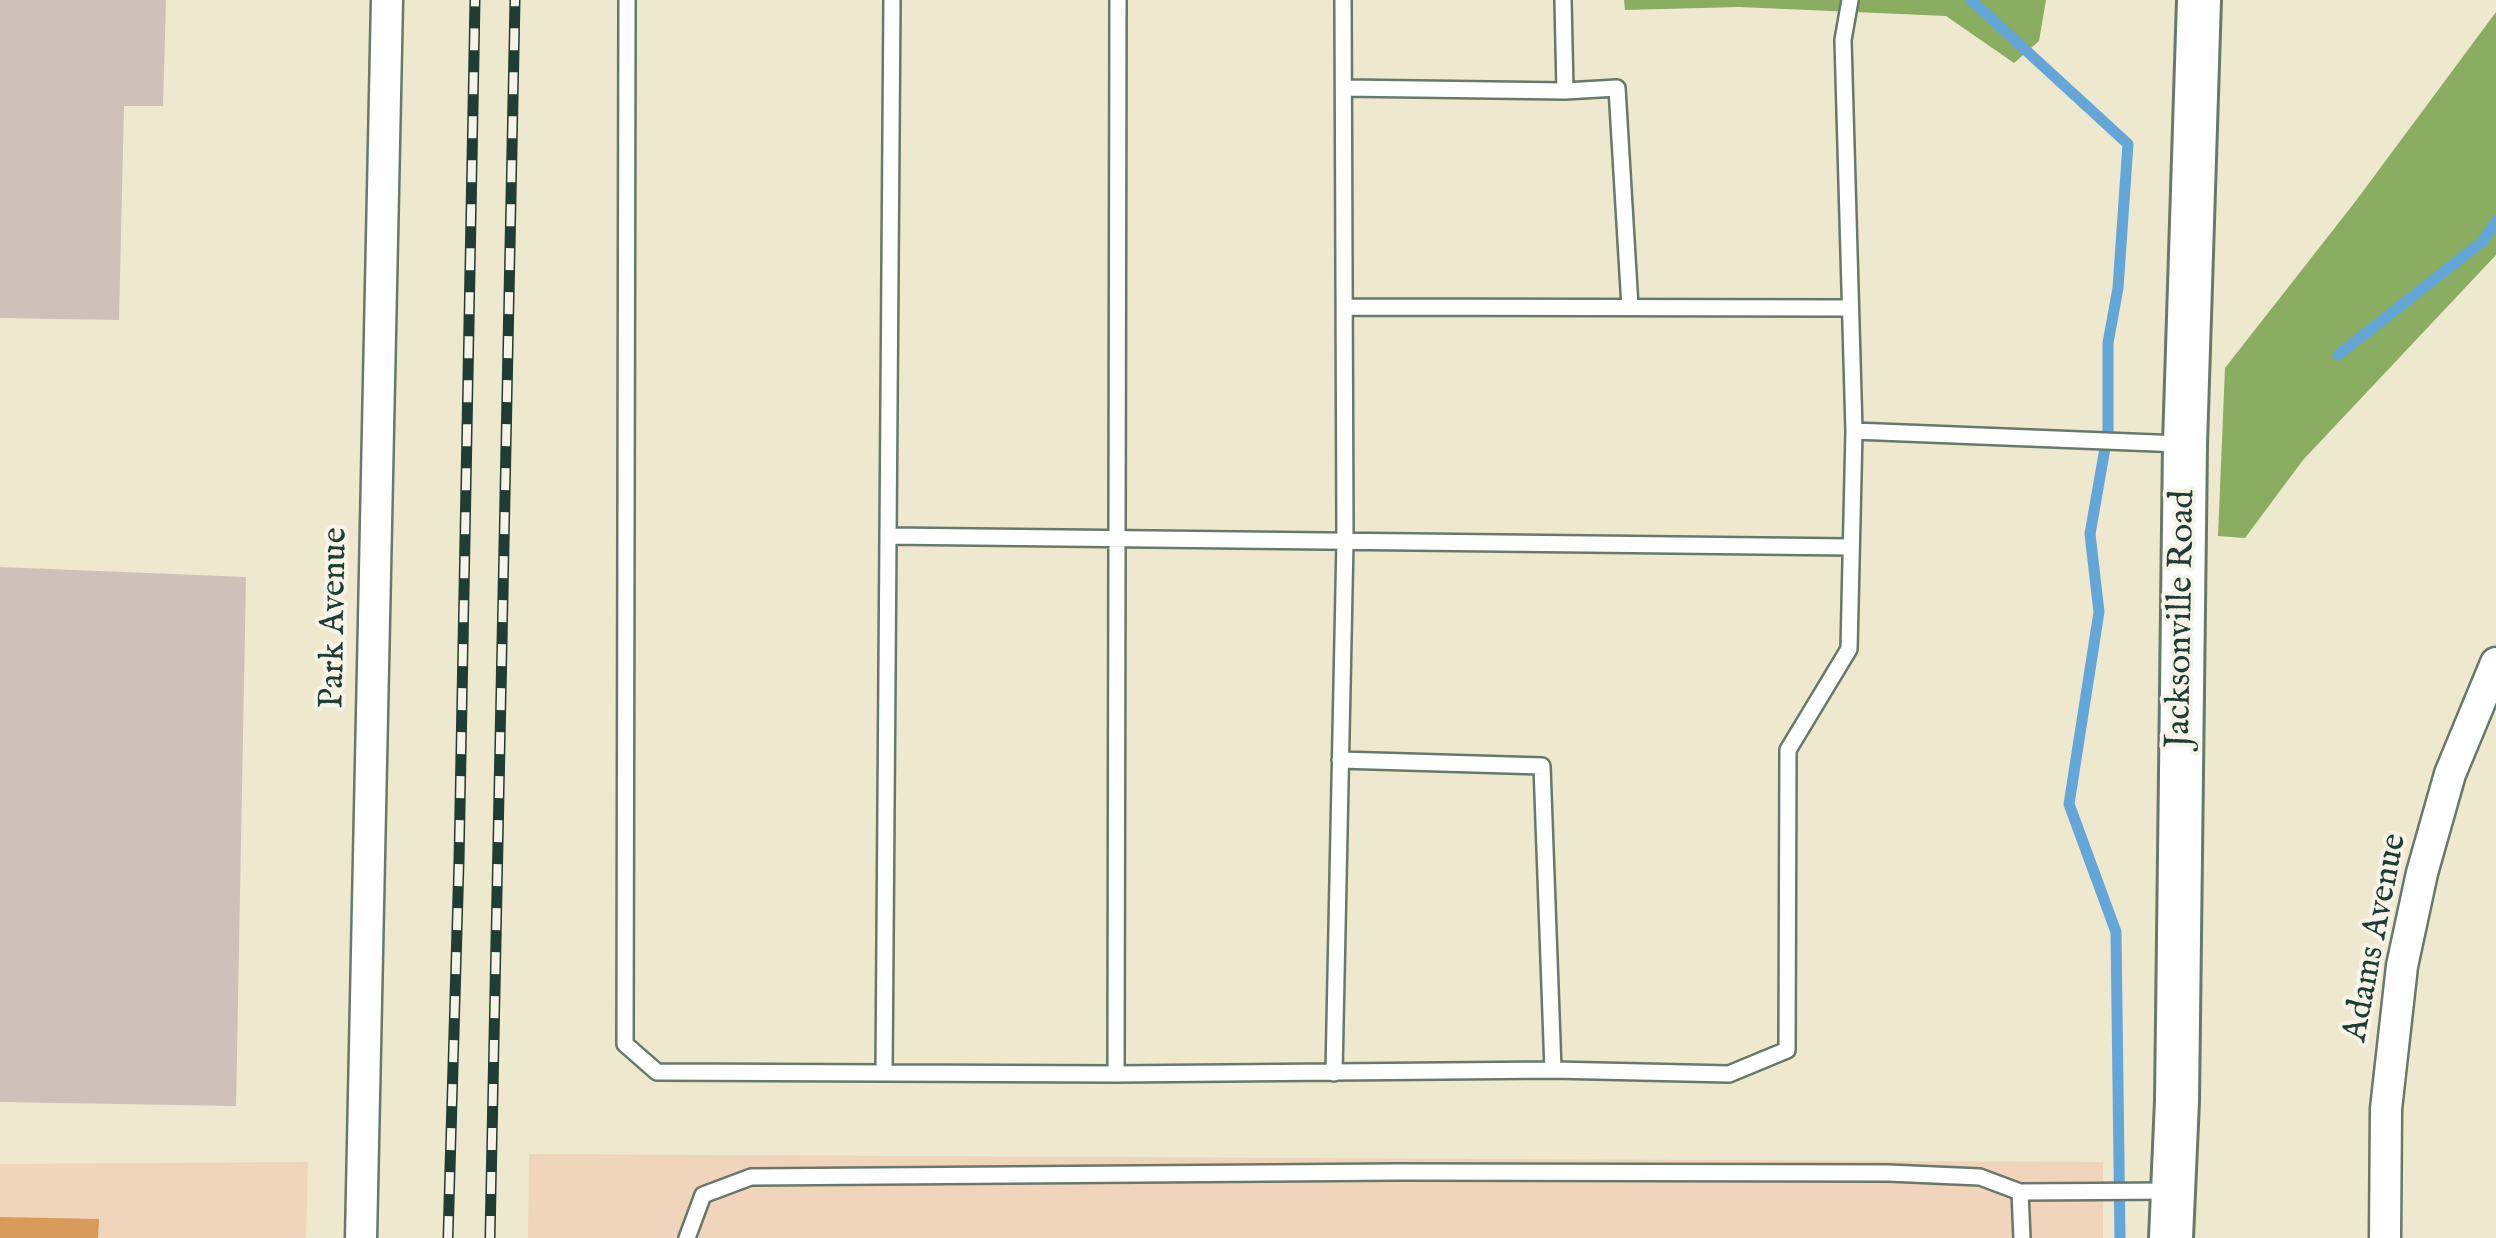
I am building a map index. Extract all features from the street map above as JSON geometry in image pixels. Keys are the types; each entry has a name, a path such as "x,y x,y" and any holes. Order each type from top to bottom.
{"main road":[{"name":"Jacksonville Road","path":"2171,1238 2175,1191 2185,444 2199,0"}],"street":[{"name":"Park Avenue","path":"361,1238 387,0"},
{"name":"Adams Avenue","path":"2385,1238 2386,1108 2402,966 2422,873 2450,774 2496,662"}],"lane":[{"path":"628,0 626,1044 657,1072 1116,1074 1553,1070 1729,1074 1787,1050 1788,750 1850,649 1854,432 1842,40 1850,0"},
{"path":"884,1073 892,0"},
{"path":"1116,1074 1118,0"},
{"path":"1334,1073 1345,542 1343,0"},
{"path":"1564,0 1565,91"},
{"path":"1344,88 1565,91 1617,88 1630,307"},
{"path":"1346,307 1849,308"},
{"path":"1854,432 2185,444"},
{"path":"888,536 1850,547"},
{"path":"1340,760 1542,766 1553,1070"},
{"path":"686,1238 703,1194 751,1177 1888,1173 1980,1176 2020,1192 2175,1191"},
{"path":"2020,1192 2022,1238"}],"shaded area":[{"path":"0,0 166,0 163,106 124,106 119,320 0,318"},
{"path":"0,567 246,577 236,1106 0,1102"},
{"path":"529,1154 2103,1162 2103,1238 528,1238"},
{"path":"308,1162 306,1238 0,1238 0,1164"}],"green space":[{"path":"1624,0 2046,0 2039,41 2014,63 1946,16 1739,7 1625,10"},
{"path":"2496,12 2496,255 2303,460 2245,538 2218,536 2225,368"}],"building":[{"path":"0,1217 99,1219 98,1238 0,1238"}],"waterway":[{"path":"1971,0 2128,144 2118,288 2108,343 2108,431 2090,534 2099,612 2069,804 2116,932 2120,1238"},
{"path":"2338,355 2483,241 2496,221"}],"railway":[{"path":"448,1238 475,0"},
{"path":"490,1238 515,0"}]}
